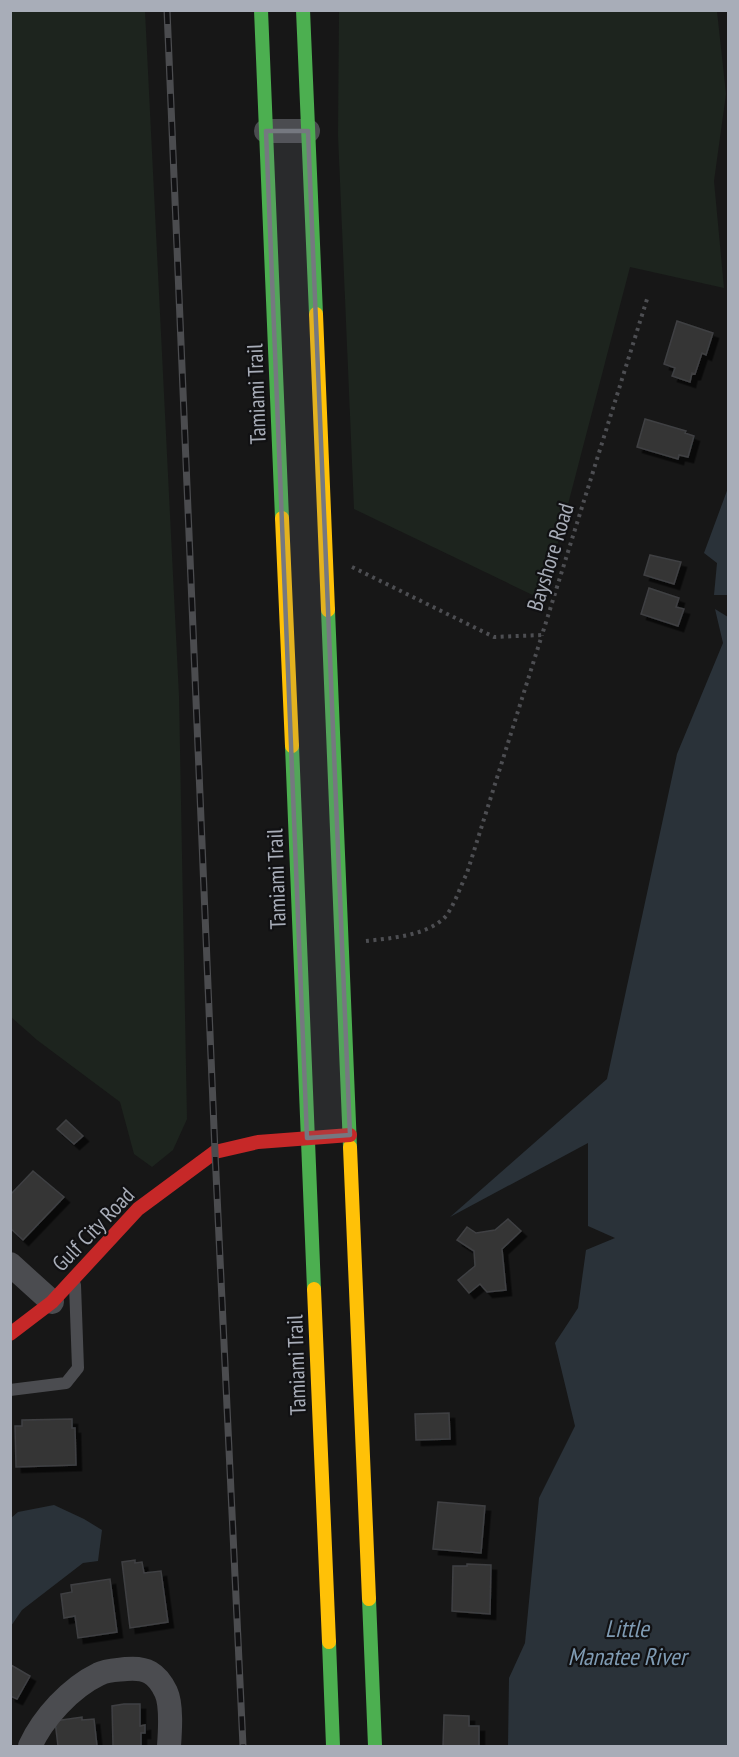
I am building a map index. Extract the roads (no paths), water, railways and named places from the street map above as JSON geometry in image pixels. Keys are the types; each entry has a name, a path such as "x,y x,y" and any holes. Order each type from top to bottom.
{"main road":[{"name":"Tamiami Trail","path":"261,10 333,1746"},
{"path":"303,10 375,1746"},
{"name":"Gulf City Road","path":"10,1334 52,1302 138,1209 215,1152 258,1142 350,1135"}],"street":[{"path":"266,131 308,130"},
{"path":"10,1264 52,1302"},
{"path":"30,1746 35,1735 70,1693 100,1673 139,1668 155,1675 167,1694 169,1746"}],"lane":[{"path":"10,1390 66,1383 78,1368 75,1278"}],"water":[{"path":"728,488 728,595 714,595 717,563 704,553"},
{"name":"Little Manatee River","path":"715,609 728,617 728,1746 508,1746 509,1678 525,1643 539,1498 575,1426 555,1343 578,1308 586,1250 615,1238 588,1226 588,1143 450,1217 607,1079 677,754 723,643"},
{"path":"54,1505 102,1530 98,1561 83,1563 22,1610 11,1626 11,1518 18,1512"}],"railway":[{"path":"167,10 215,1152 243,1746"}]}
